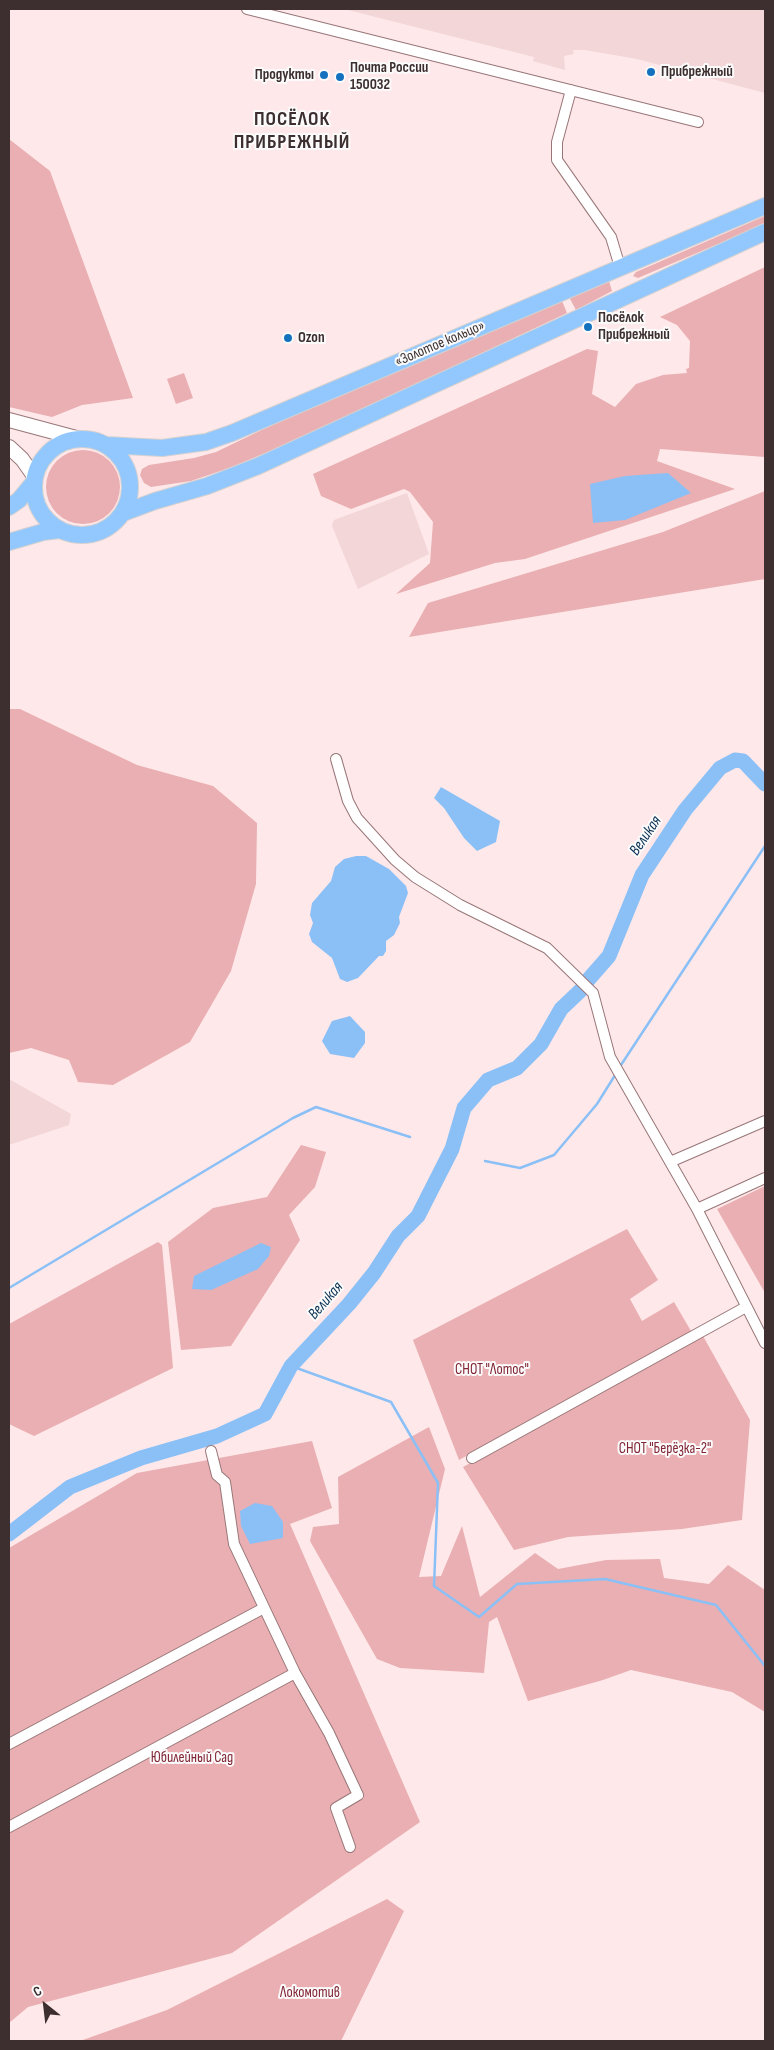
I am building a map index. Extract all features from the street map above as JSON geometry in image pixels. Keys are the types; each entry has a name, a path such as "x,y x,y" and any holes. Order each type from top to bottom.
{"highway":[{"name":"«Золотое кольцо»","path":"80,438 94,440 107,445 162,448 189,445 224,436 765,206"},
{"path":"123,513 247,470 280,456 629,293 765,232"},
{"path":"620,267 629,293"},
{"path":"9,507 19,500 34,479 43,459 53,448 66,441 80,438"},
{"path":"34,479 35,497 40,510 48,521 60,530 73,534 94,534 113,524 123,513 130,498 130,475 119,455 107,445"},
{"path":"9,542 43,532 60,530"}],"main road":[{"path":"9,420 80,438"},
{"path":"9,447 22,459 34,479"}],"street":[{"path":"247,9 698,122"},
{"path":"570,90 557,142 557,160 611,237 620,267"},
{"path":"336,759 348,800 357,818 395,860 415,877 460,905 538,942 557,956 589,988 596,998 610,1057 632,1099 697,1209 765,1343"},
{"path":"670,1162 765,1121"},
{"path":"697,1209 765,1178"},
{"path":"472,1458 746,1307"},
{"path":"211,1451 217,1475 226,1482 234,1544 295,1673 329,1733 358,1795 336,1808 350,1846"},
{"path":"9,1744 264,1608"},
{"path":"9,1827 295,1673"}],"shaded area":[{"path":"344,9 765,9 765,93 637,59 585,50 573,50 574,54 564,56 565,70 533,61 534,57"},
{"path":"407,493 429,554 358,589 332,526 334,520"},
{"path":"9,1079 71,1114 69,1125 9,1145"}],"green space":[{"path":"9,139 50,171 133,398 82,405 52,417 9,407"},
{"path":"765,216 765,224 638,278 633,276 636,272"},
{"path":"765,267 765,457 660,449 657,461 735,489 525,559 495,563 396,594 430,563 433,522 410,492 404,489 351,509 321,496 313,474 587,349 598,351 592,394 615,407 636,384 663,375 687,373 686,369 689,368 690,341 677,325 660,317"},
{"path":"609,281 612,291 576,310 569,297"},
{"path":"562,301 567,313 308,435 232,467 191,481 151,487 144,483 140,475 142,469 149,465 194,458 216,452 299,412"},
{"path":"184,373 193,398 176,404 167,379"},
{"path":"83,450 97,453 109,461 117,473 120,487 117,501 109,513 97,521 83,524 69,521 57,513 49,501 46,487 49,473 57,461 69,453"},
{"path":"765,491 765,579 409,637 428,603 663,532"},
{"path":"9,709 20,709 137,765 213,786 257,823 256,884 231,971 190,1042 113,1085 78,1082 69,1060 31,1048 9,1053"},
{"path":"301,1145 326,1152 315,1187 289,1215 300,1240 231,1346 181,1350 168,1242 213,1208 267,1197"},
{"path":"765,1186 765,1293 717,1209"},
{"name":"СНОТ \"Лотос\"","path":"627,1229 658,1280 630,1299 642,1321 674,1302 691,1331 459,1460 413,1340"},
{"path":"158,1242 162,1245 173,1368 34,1436 9,1424 9,1324"},
{"name":"СНОТ \"Берёзка-2\"","path":"703,1336 750,1420 742,1520 682,1529 568,1537 514,1550 463,1467"},
{"path":"429,1427 445,1469 419,1577 441,1576 462,1526 480,1597 535,1553 558,1569 606,1560 660,1559 664,1578 709,1584 728,1565 765,1590 765,1712 732,1692 631,1670 603,1680 528,1701 497,1617 489,1622 484,1673 400,1668 377,1659 310,1541 313,1527 339,1524 338,1477"},
{"name":"Юбилейный Сад","path":"312,1441 332,1508 290,1524 420,1822 232,1953 28,2007 9,2023 9,1548 137,1473"},
{"name":"Локомотив","path":"387,1899 404,1911 341,2041 80,2041 167,2010"}],"water":[{"path":"668,473 691,493 625,520 593,523 590,484 625,476"},
{"path":"441,787 500,821 496,842 477,851 464,838 444,808 434,798"},
{"path":"366,856 389,869 406,886 408,893 399,917 400,923 394,935 386,941 386,951 383,956 379,956 358,978 347,982 340,979 332,958 312,942 309,934 313,923 310,915 312,903 331,881 335,867 344,859"},
{"path":"350,1016 365,1032 365,1043 354,1058 330,1054 322,1041 332,1021"},
{"path":"261,1243 271,1247 269,1256 258,1269 211,1290 192,1289 194,1276"},
{"path":"255,1503 272,1506 283,1522 283,1538 250,1544 241,1526 240,1511"}],"waterway":[{"name":"Великая","path":"588,980 609,956 642,875 685,810 720,768 735,760 743,761 765,784"},
{"path":"619,1068 765,846"},
{"name":"Великая","path":"9,1534 70,1487 141,1458 217,1436 265,1414 291,1366 349,1304 374,1273 398,1236 418,1216 452,1149 464,1108 488,1080 517,1068 541,1044 561,1009 581,990"},
{"path":"485,1161 520,1168 554,1155 597,1104 617,1072"},
{"path":"9,1288 293,1118 316,1107 410,1137"},
{"path":"291,1366 391,1402 438,1483 434,1586 479,1617 517,1584 605,1579 716,1605 765,1666"}],"place":[{"name":"Прибрежный","path":"651,72"},
{"name":"Продукты","path":"324,75"},
{"name":"Почта России 150032","path":"340,77"},
{"name":"Посёлок Прибрежный","path":"588,327"},
{"name":"Ozon","path":"288,338"}],"district":[{"name":"ПОСЁЛОК ПРИБРЕЖНЫЙ","path":"292,132"}]}
